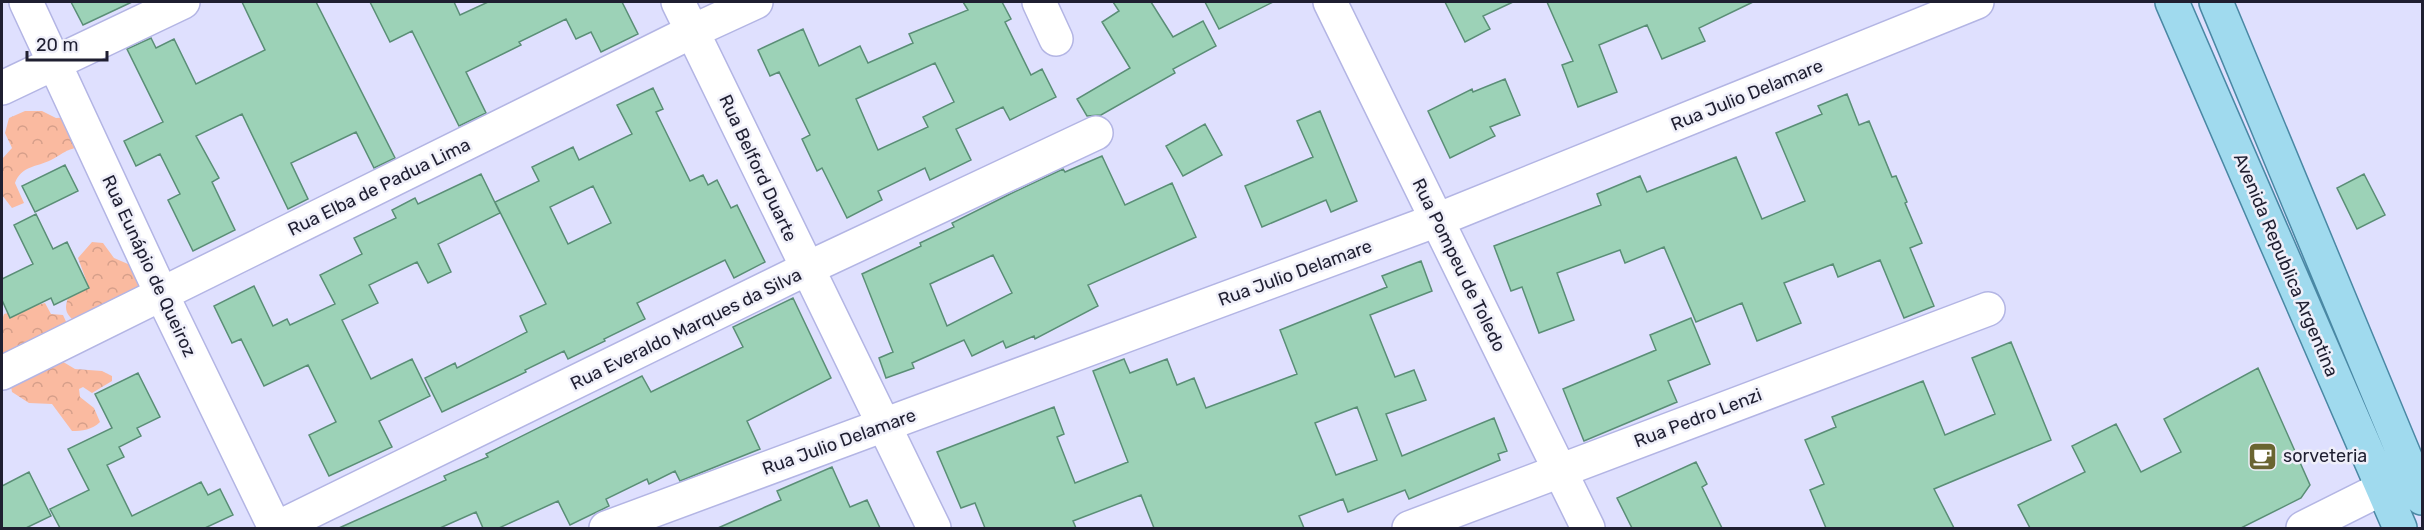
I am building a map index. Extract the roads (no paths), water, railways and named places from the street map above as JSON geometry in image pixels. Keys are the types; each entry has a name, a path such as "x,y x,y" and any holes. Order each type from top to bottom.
{"main road":[{"name":"Avenida Republica Argentina","path":"2172,2 2400,528"},
{"name":"Avenida Republica Argentina","path":"2216,2 2417,486"}],"street":[{"name":"Rua Eunápio de Queiroz","path":"26,2 162,294 276,528"},
{"path":"2,88 183,2"},
{"name":"Rua Belford Duarte","path":"678,2 934,528"},
{"name":"Rua Elba de Padua Lima","path":"2,373 756,2"},
{"path":"1039,2 1056,39"},
{"name":"Rua Julio Delamare","path":"606,528 644,522 883,426 1437,220 1977,2"},
{"name":"Rua Pompeu de Toledo","path":"1340,5 1437,220 1588,528"},
{"name":"Rua Everaldo Marques da Silva","path":"276,528 806,269 1096,133"},
{"name":"Rua Pedro Lenzi","path":"1409,528 1988,309"},
{"path":"2303,528 2383,488 2417,486"}],"place":[{"name":"sorveteria","path":"2262,456"}]}
